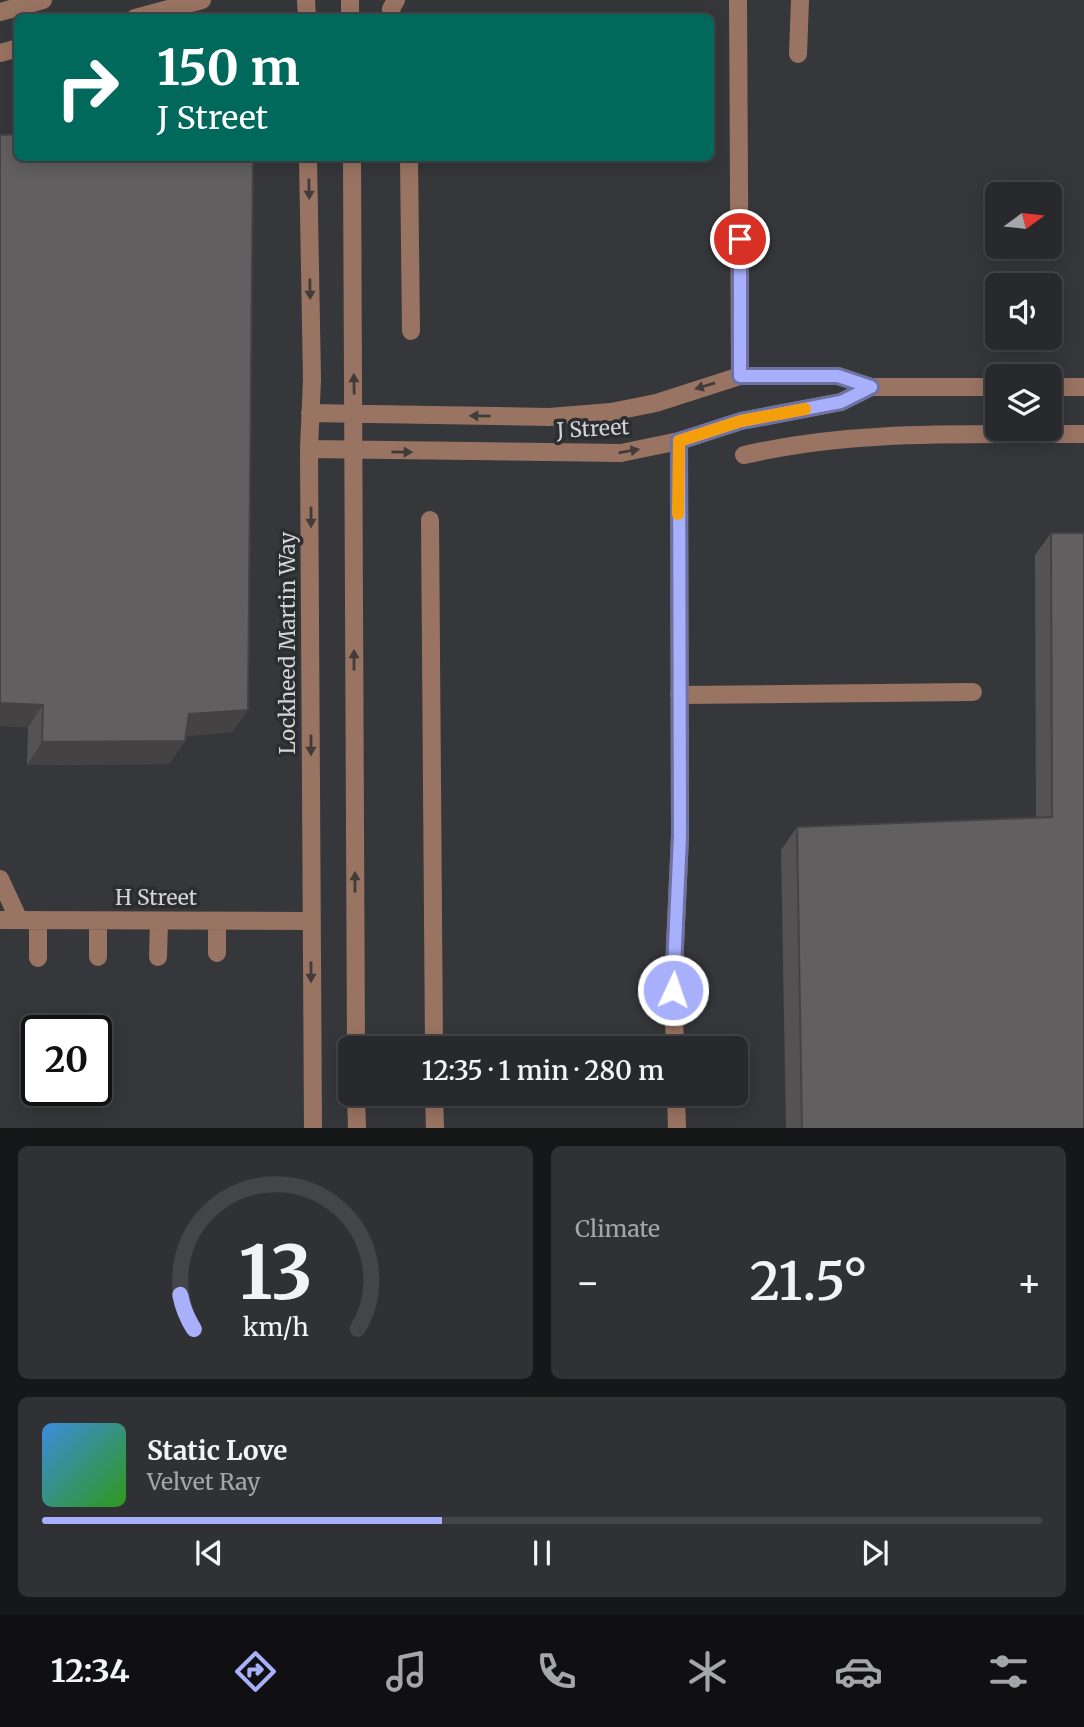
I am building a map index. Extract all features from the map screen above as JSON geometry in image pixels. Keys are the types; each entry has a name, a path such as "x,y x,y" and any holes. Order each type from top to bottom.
{"street":[{"path":"0,12 43,0"},
{"path":"150,14 202,0"},
{"path":"738,0 740,376"},
{"path":"798,54 800,0"},
{"name":"Lockheed Martin Way","path":"308,161 313,1128"},
{"path":"352,161 356,1036"},
{"path":"409,161 411,331"},
{"name":"J Street","path":"310,414 549,417 611,412 656,403 740,376 838,376 871,387 985,387"},
{"name":"J Street","path":"309,449 621,453 679,441 741,421 841,402 871,387"},
{"path":"1062,387 1084,387"},
{"path":"744,455 794,443 857,436 1084,434"},
{"path":"675,1036 673,990 680,836 679,441"},
{"path":"430,520 434,1036"},
{"path":"679,695 973,692"},
{"path":"0,879 19,920"},
{"name":"H Street","path":"0,920 311,921"},
{"path":"38,920 38,958"},
{"path":"98,921 98,957"},
{"path":"158,957 159,921"},
{"path":"216,921 217,953"},
{"path":"356,1106 356,1128"},
{"path":"434,1106 435,1128"},
{"path":"676,1106 677,1128"}],"building":[{"path":"14,134 14,161 253,161 248,710 189,714 185,741 42,742 43,705 0,703 0,135"},
{"path":"1051,533 1084,533 1084,1128 802,1128 797,827 1052,817"}],"slow traffic":[{"path":"678,514 679,441 741,421 805,409"}],"route":[{"path":"673,990 680,836 679,441 741,421 841,402 871,387 838,376 740,376 740,239"}]}
